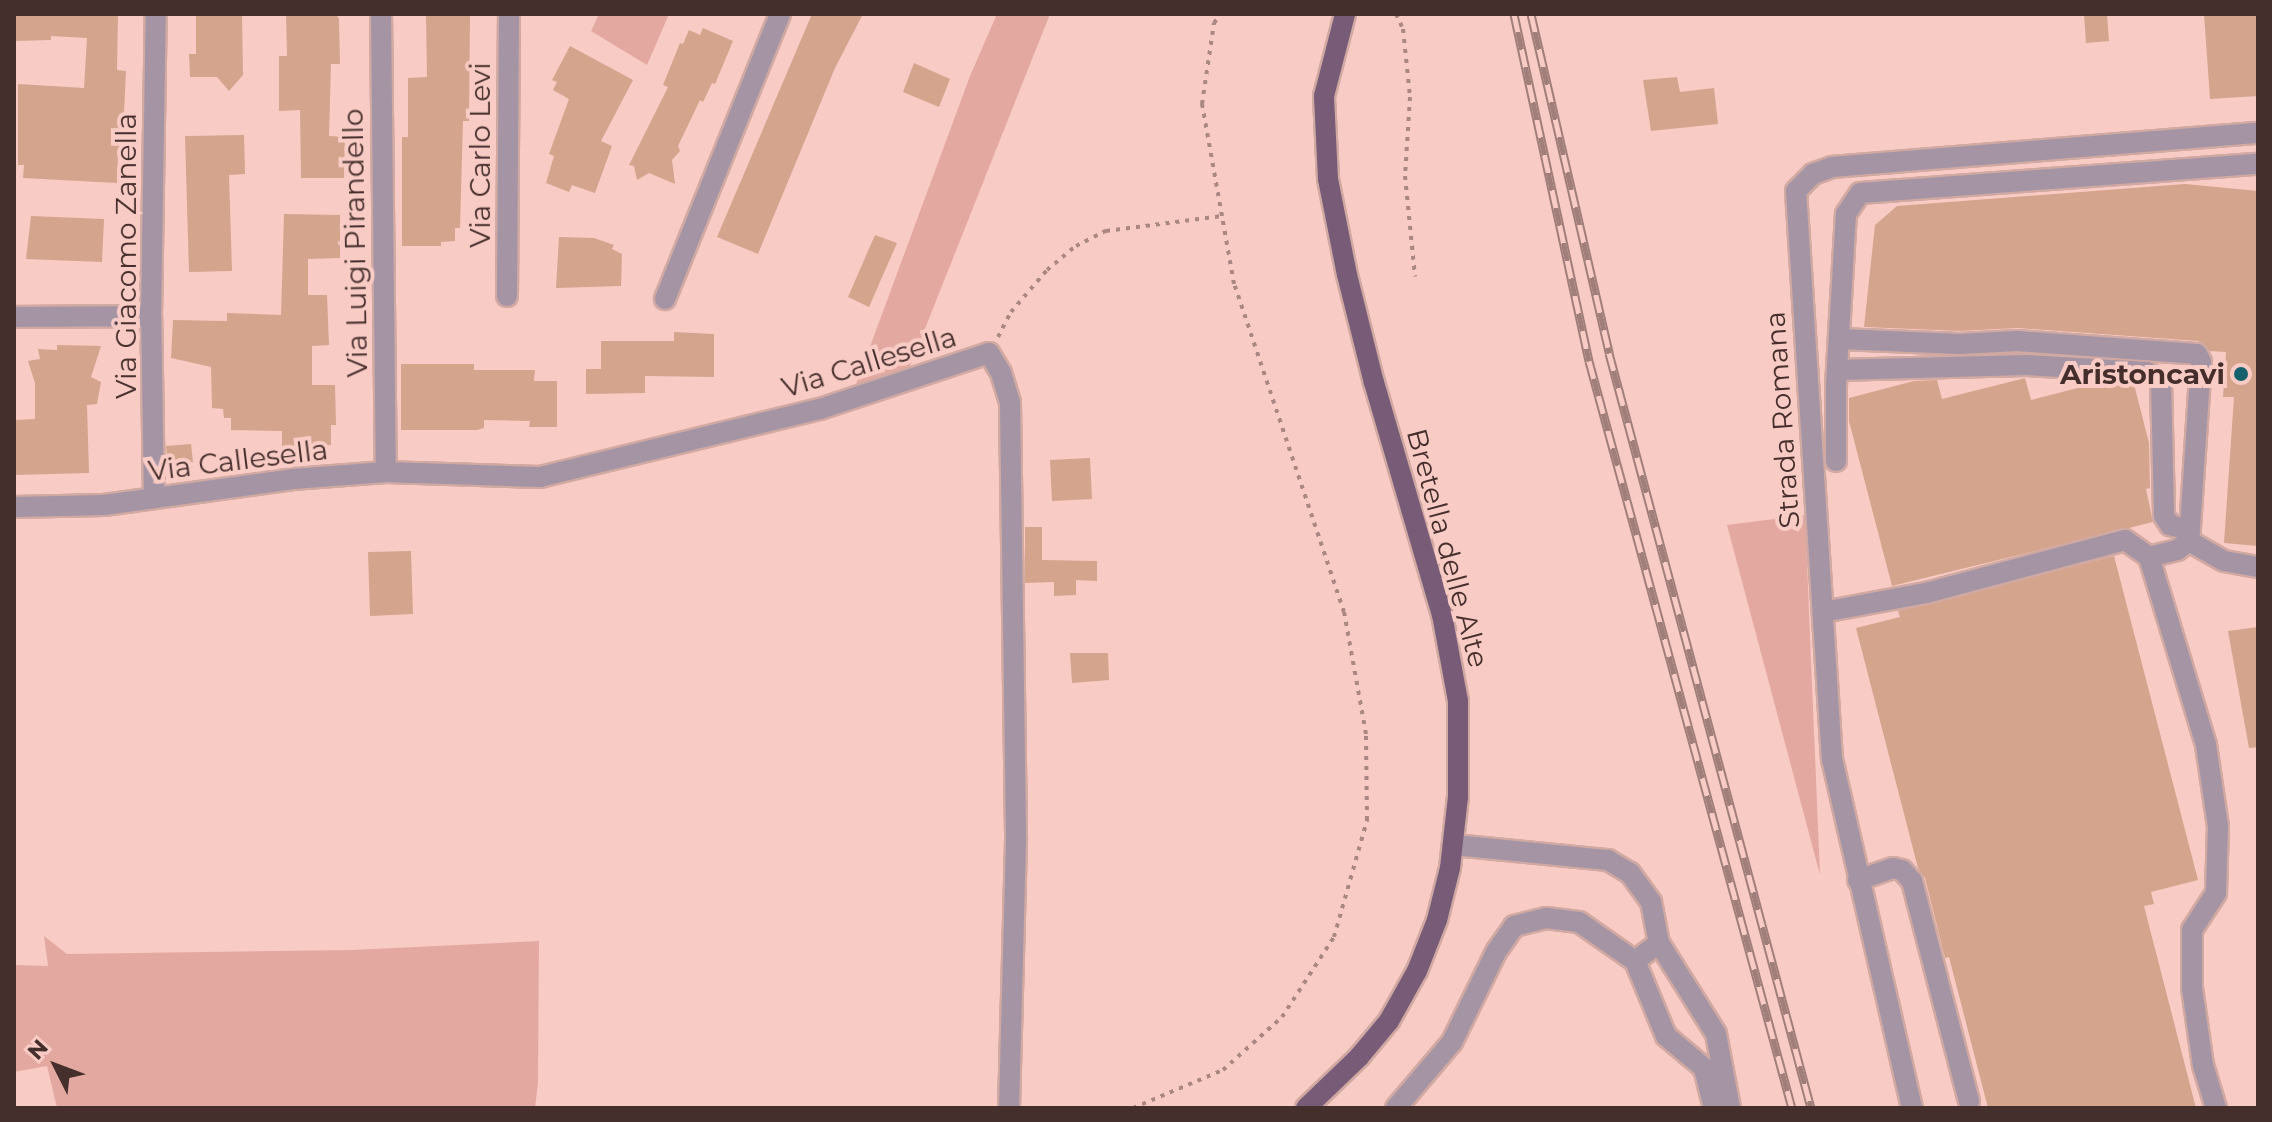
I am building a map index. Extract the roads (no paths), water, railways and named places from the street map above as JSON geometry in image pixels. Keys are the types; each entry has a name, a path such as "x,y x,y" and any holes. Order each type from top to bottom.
{"main road":[{"name":"Bretella delle Alte","path":"1306,1108 1359,1057 1389,1021 1417,971 1437,920 1454,845 1458,701 1442,615 1374,383 1347,275 1328,179 1324,96 1345,14"}],"street":[{"name":"Via Giacomo Zanella","path":"154,498 151,316 156,14"},
{"name":"Via Luigi Pirandello","path":"381,14 386,472"},
{"name":"Via Carlo Levi","path":"507,296 509,14"},
{"path":"665,299 780,14"},
{"name":"Strada Romana","path":"1912,1108 1832,760 1796,191 1813,174 1832,167 2258,133"},
{"path":"1836,461 1837,370 1846,214 1860,193 2258,164"},
{"path":"14,317 151,316"},
{"path":"1840,339 1960,344 2017,341 2197,354 2201,362 2189,535 2177,550 2149,557"},
{"name":"Via Callesella","path":"14,507 104,505 386,472 540,477 820,409 989,353 1001,373 1010,403 1016,841 1009,1108"},
{"path":"1837,370 2026,365 2147,372 2161,381 2164,516 2170,525 2224,561 2258,567"},
{"path":"1823,612 1926,593 2125,540 2149,557 2206,745 2218,826 2216,893 2192,930 2192,988 2203,1065 2216,1108"},
{"path":"1454,845 1608,860 1630,873 1651,902 1659,943 1716,1034 1730,1108"},
{"path":"1858,880 1893,868 1902,870 1912,881 1969,1102"},
{"path":"1396,1108 1452,1042 1496,952 1514,926 1546,918 1579,922 1635,961 1666,1036 1704,1068 1714,1108"},
{"path":"1635,961 1659,943"}],"railway":[{"path":"1514,14 1589,361 1792,1108"},
{"path":"1531,14 1609,353 1811,1108"}],"place":[{"name":"Aristoncavi","path":"2241,374"}]}
